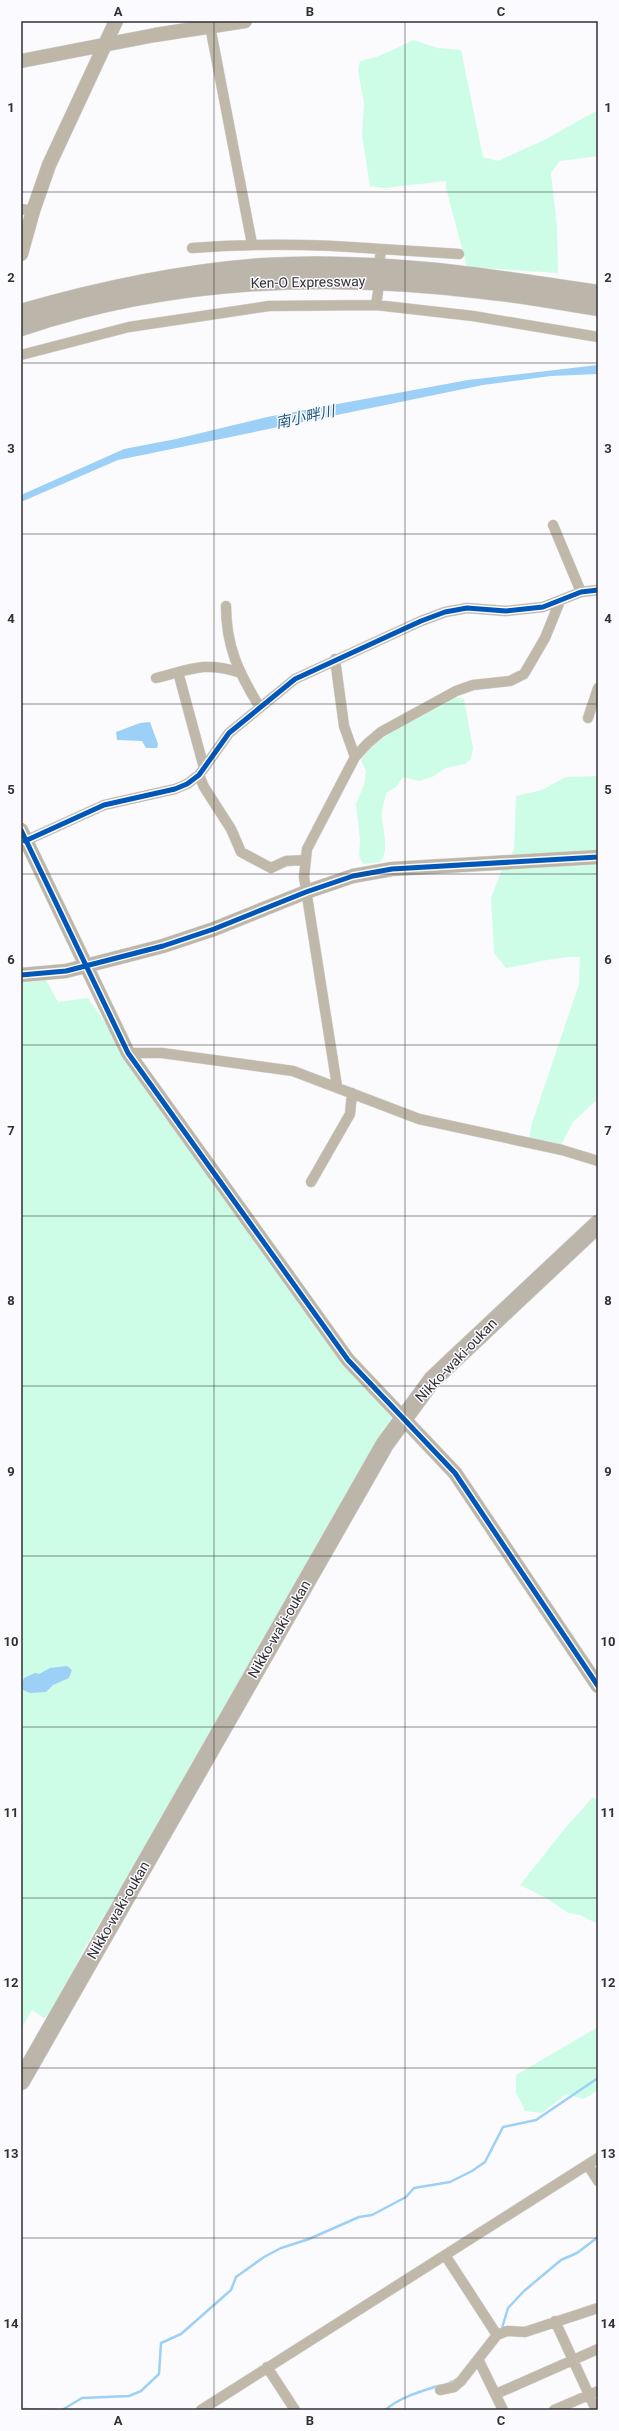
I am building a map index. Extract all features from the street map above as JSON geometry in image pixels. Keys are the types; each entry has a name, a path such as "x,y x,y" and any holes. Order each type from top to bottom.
{"highway":[{"name":"Ken-O Expressway","path":"21,313 115,288 205,273 265,267 322,266 421,270 485,277 598,294"},
{"name":"Ken-O Expressway","path":"21,327 70,312 161,293 265,281 368,280 419,283 484,290 598,307"},
{"name":"Nikko-waki-oukan","path":"21,2081 385,1444 404,1416 432,1380 598,1224"}],"street":[{"path":"21,254 27,210 116,21"},
{"path":"21,61 210,26 245,21"},
{"path":"210,26 252,244"},
{"path":"192,248 252,244 381,253 459,254"},
{"path":"376,305 378,292"},
{"path":"21,355 129,327 269,306 376,305 473,316 598,337"},
{"path":"553,525 581,592"},
{"path":"598,590 581,592 560,601 524,610 467,608 445,612 335,659 295,679 259,706 220,743 201,772 188,784 175,789 104,805 23,835 85,967 128,1053 348,1360 359,1374 404,1416 455,1473 598,1686"},
{"path":"337,1086 304,877 307,850 355,757 381,732 456,691 473,685 510,681 524,674 545,638 560,601"},
{"path":"226,606 226,627 238,672 259,706"},
{"path":"335,659 344,726 355,757"},
{"path":"156,678 196,667 212,666 238,672"},
{"path":"178,672 204,787 231,829 241,852 271,868 286,861 306,860"},
{"path":"588,718 598,688"},
{"path":"21,975 66,972 181,940 306,892 353,876 392,869 598,857"},
{"path":"128,1053 162,1053 294,1071 337,1086 419,1119 562,1150 598,1161"},
{"path":"311,1182 350,1114 352,1093"},
{"path":"201,2410 598,2158"},
{"path":"588,2165 598,2181"},
{"path":"445,2255 497,2335"},
{"path":"440,2390 454,2387 497,2335 507,2331 525,2332 598,2308"},
{"path":"555,2321 573,2360 594,2392 596,2410"},
{"path":"496,2394 598,2349"},
{"path":"478,2359 503,2410"},
{"path":"268,2367 295,2410"},
{"path":"554,2410 594,2392"}],"green space":[{"path":"414,40 437,48 461,50 483,157 498,161 546,139 598,110 598,156 560,161 551,173 557,227 558,273 467,267 446,188 446,181 385,188 370,186 362,135 364,104 358,70 360,61 377,57"},
{"path":"454,697 464,699 473,748 471,759 465,764 446,768 432,777 419,781 403,777 396,787 386,793 382,812 385,851 380,862 363,864 359,856 360,840 356,804 364,785 366,771 361,760 370,749 392,732 430,712"},
{"path":"598,776 598,1099 573,1122 561,1145 529,1139 531,1126 579,984 580,957 552,959 506,968 494,953 491,898 501,872 514,850 516,796 542,790 566,777"},
{"path":"46,980 58,1002 88,998 296,1298 356,1380 377,1397 392,1418 388,1432 368,1464 348,1490 313,1552 305,1573 226,1712 213,1726 137,1862 84,1949 55,2009 44,2018 32,2010 21,2029 21,983"},
{"path":"593,1797 598,1801 598,1924 580,1915 568,1913 546,1898 520,1885 566,1827"},
{"path":"598,2027 598,2090 584,2099 566,2094 542,2113 525,2111 516,2092 516,2075"}],"water":[{"name":"南小畔川","path":"598,365 598,374 551,376 483,385 118,460 21,502 21,495 124,449 176,439 267,417 468,380"},
{"path":"150,722 158,744 157,748 146,748 142,741 117,740 116,732 140,723"},
{"path":"67,1666 72,1670 69,1678 53,1685 46,1692 30,1693 23,1690 22,1683 24,1678 35,1673 39,1674 50,1668"}],"waterway":[{"path":"62,2410 82,2398 129,2396 141,2391 159,2374 161,2343 181,2334 231,2290 236,2277 264,2257 281,2248 309,2239 359,2217 372,2215 406,2197 414,2188 450,2182 472,2171 485,2162 503,2127 536,2120 598,2078"},
{"path":"502,2328 508,2308 524,2291 561,2260 577,2253 598,2237"},
{"path":"445,2385 457,2379"},
{"path":"385,2410 404,2398 438,2386"},
{"path":"21,2409 57,2410"}],"cycle path":[{"path":"25,841 104,805 175,789 187,784 199,775 229,733 295,679 421,621 445,612 467,608 506,611 543,607 581,592 598,590"},
{"path":"21,830 128,1053 348,1360 455,1473 598,1686"},
{"path":"21,975 66,971 163,946 214,929 306,892 353,876 392,869 598,857"}]}
